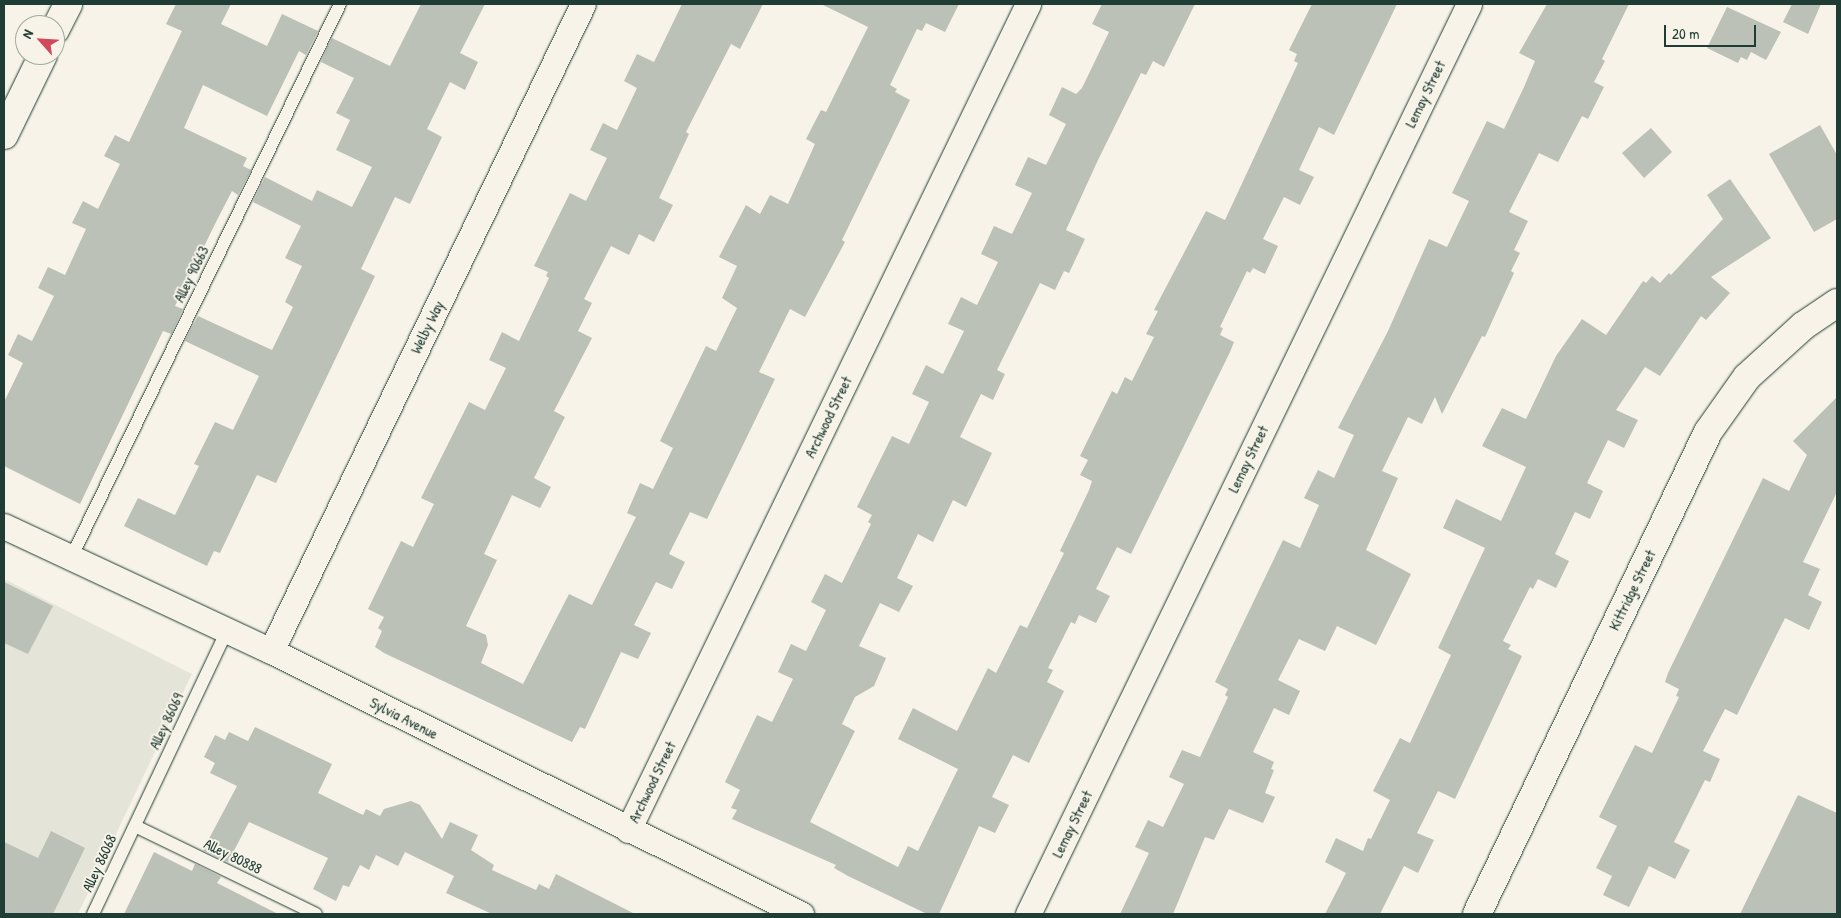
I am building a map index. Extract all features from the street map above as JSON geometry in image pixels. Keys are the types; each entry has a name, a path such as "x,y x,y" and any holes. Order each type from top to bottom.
{"street":[{"name":"Welby Way","path":"271,651 583,4"},
{"name":"Archwood Street","path":"628,830 1028,4"},
{"name":"Lemay Street","path":"1028,914 1468,4"},
{"path":"4,135 38,65"},
{"name":"Kittridge Street","path":"1477,914 1708,432 1747,378 1803,326 1837,304"},
{"name":"Sylvia Avenue","path":"4,526 271,651 628,830 801,914"}],"lane":[{"name":"Alley 90663","path":"71,558 340,4"},
{"name":"Alley 86069","path":"135,826 227,630"},
{"name":"Alley 86068","path":"93,914 135,826"},
{"name":"Alley 80888","path":"135,826 316,914"}],"shaded area":[{"path":"4,579 192,674 78,914 4,914"}],"building":[{"path":"176,4 231,4 221,24 267,46 282,14 318,31 306,55 299,51 267,116 203,85 184,128 247,158 243,166 251,170 238,195 232,191 215,224 175,306 183,309 171,334 163,331 80,504 4,466 4,402 23,363 8,355 18,334 32,341 54,296 38,288 48,267 65,275 86,229 72,223 83,201 98,209 120,164 104,156 115,135 129,142 182,31 166,24"},
{"path":"421,4 485,4 460,53 478,62 465,90 450,82 427,129 442,137 410,204 395,197 361,269 375,276 276,483 257,475 220,553 214,551 207,566 124,526 138,498 175,515 199,466 194,464 215,422 233,430 259,376 185,341 198,316 272,350 293,307 285,302 302,266 285,258 301,226 253,202 265,177 312,201 317,190 352,207 372,167 336,150 350,120 336,113 354,78 321,62 332,38 390,66"},
{"path":"682,4 763,4 740,49 731,44 686,132 689,134 659,198 673,205 654,242 639,234 629,255 611,246 584,299 592,303 578,331 592,338 554,411 565,417 534,478 551,487 540,508 512,495 484,554 497,560 466,626 486,635 488,645 481,663 523,684 569,594 592,605 636,517 627,513 640,483 653,489 673,448 660,441 706,346 716,351 737,308 722,298 737,266 719,257 746,205 760,214 770,195 788,204 815,144 806,139 821,110 826,112 868,27 821,4 959,4 945,32 926,23 922,31 917,29 890,85 897,89 895,92 910,100 842,240 845,242 805,317 790,309 759,372 775,379 707,519 690,512 669,554 685,562 672,589 656,582 634,625 651,633 638,659 621,652 585,729 580,727 572,742 384,653 375,647 382,631 378,628 384,617 368,609 401,541 413,547 434,504 421,498 469,402 485,410 506,368 489,360 502,332 519,341 549,278 546,276 548,272 534,266 570,193 586,201 607,158 590,150 603,123 617,130 637,88 624,81 637,54 654,62"},
{"path":"1102,4 1195,4 1164,67 1153,61 1146,75 1141,73 1098,160 1066,230 1085,239 1069,273 1064,271 1055,290 1040,283 997,370 1005,374 993,400 981,394 960,437 992,453 966,507 953,500 933,542 918,534 897,578 913,586 899,612 880,603 859,646 886,658 874,686 855,697 842,724 855,731 810,822 898,867 908,846 918,851 958,769 898,739 913,708 957,731 988,668 996,673 1020,625 1027,628 1064,553 1060,551 1092,481 1080,475 1088,460 1080,456 1112,391 1117,394 1125,377 1132,381 1154,337 1146,334 1158,311 1154,310 1206,211 1225,220 1298,63 1294,61 1297,54 1289,50 1312,4 1397,4 1334,135 1319,127 1299,170 1314,177 1300,205 1284,197 1263,239 1278,246 1265,274 1253,268 1250,273 1247,271 1220,327 1223,328 1220,335 1234,342 1230,352 1131,554 1117,547 1096,589 1110,596 1096,623 1079,615 1075,624 1071,622 1048,668 1053,670 1047,682 1064,691 1029,763 1013,755 992,797 1009,805 995,833 979,826 939,914 927,914 848,876 834,868 836,865 732,819 737,810 731,808 740,790 725,782 757,715 772,722 793,679 778,672 791,644 806,651 826,610 811,602 825,574 842,583 871,524 868,522 872,515 857,507 892,436 909,444 929,402 912,394 926,365 943,374 964,331 948,324 961,297 977,305 998,262 981,254 994,226 1012,234 1032,193 1015,185 1028,157 1046,165 1066,124 1049,115 1062,87 1076,94 1082,88 1109,32 1092,24"},
{"path":"1547,4 1629,4 1602,59 1605,61 1594,82 1604,87 1588,119 1582,116 1558,162 1539,153 1509,212 1528,221 1514,250 1520,253 1511,271 1514,273 1485,337 1482,336 1442,414 1435,397 1422,424 1408,417 1382,471 1398,478 1366,550 1411,574 1376,645 1337,626 1325,651 1299,639 1278,680 1300,691 1289,715 1274,708 1253,752 1274,762 1271,769 1274,770 1265,793 1275,797 1263,823 1229,809 1214,840 1205,837 1173,914 1120,914 1149,853 1135,847 1148,820 1163,827 1184,784 1169,777 1182,750 1200,757 1228,697 1225,695 1228,689 1215,682 1283,540 1300,548 1319,505 1304,498 1318,470 1334,478 1354,435 1338,428 1388,331 1429,239 1447,247 1469,201 1452,193 1487,121 1504,129 1535,61 1519,53"},
{"path":"1792,4 1821,4 1808,34 1783,22"},
{"path":"1727,7 1781,32 1766,60 1751,52 1747,60 1741,57 1738,63 1707,48"},
{"path":"1820,125 1837,155 1837,219 1814,232 1769,154"},
{"path":"1651,128 1672,152 1644,178 1622,153"},
{"path":"1730,179 1771,238 1711,277 1730,293 1706,320 1701,316 1660,376 1645,367 1616,410 1638,420 1624,448 1608,440 1587,483 1603,491 1590,519 1575,512 1555,554 1569,561 1556,588 1538,579 1533,589 1530,587 1503,641 1511,645 1508,649 1522,656 1455,799 1438,791 1417,833 1434,840 1418,873 1404,866 1380,914 1325,914 1346,873 1325,862 1336,838 1363,851 1368,838 1371,839 1390,800 1373,791 1400,738 1410,743 1451,655 1438,648 1485,548 1443,528 1456,499 1501,521 1526,467 1482,446 1502,408 1526,419 1556,356 1582,319 1606,335 1643,281 1646,283 1652,276 1660,283 1669,273 1671,275 1723,219 1707,195"},
{"path":"1837,397 1837,492 1803,562 1820,569 1808,595 1822,602 1809,630 1785,618 1737,715 1725,709 1703,751 1720,759 1710,782 1705,780 1674,842 1690,850 1675,879 1649,866 1629,907 1603,895 1612,876 1596,868 1617,826 1599,817 1635,745 1652,753 1679,697 1676,696 1679,689 1665,682 1668,673 1763,478 1789,491 1807,455 1793,441"},
{"path":"4,582 53,606 28,654 4,643"},
{"path":"255,727 332,764 318,793 363,815 366,809 380,816 384,809 411,801 420,805 442,839 450,822 478,835 471,850 494,865 492,870 536,890 539,884 549,889 556,874 635,914 492,914 446,893 454,876 405,852 398,866 376,855 369,870 360,865 349,887 343,885 336,901 313,889 328,858 249,822 228,862 203,850 237,786 210,773 215,763 204,757 215,735 225,740 229,732 248,741"},
{"path":"1798,795 1837,813 1837,914 1740,914"},
{"path":"51,831 85,848 53,914 4,914 4,842 38,858"},
{"path":"154,852 192,871 195,864 221,877 217,883 278,914 124,914"}]}
